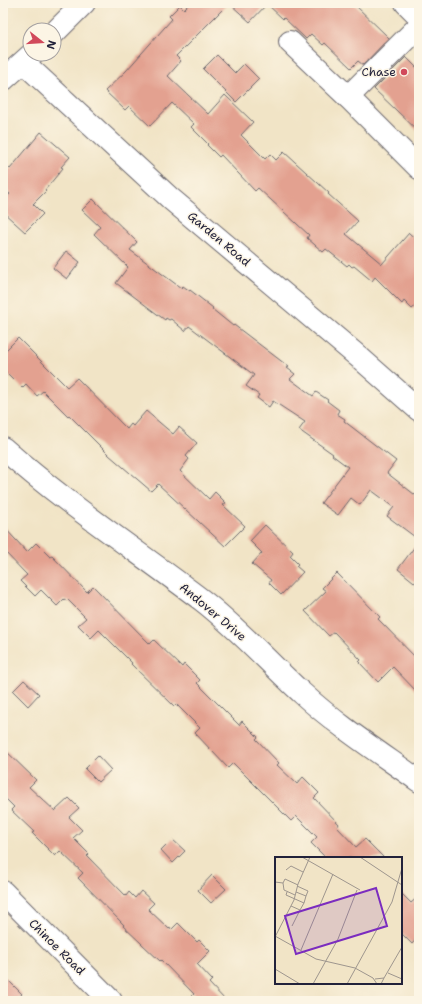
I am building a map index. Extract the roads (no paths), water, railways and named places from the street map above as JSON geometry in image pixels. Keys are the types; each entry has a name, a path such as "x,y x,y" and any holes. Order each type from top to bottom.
{"street":[{"path":"62,25 84,3"},
{"path":"406,3 419,16"},
{"path":"348,97 419,26"},
{"path":"290,42 419,168"},
{"path":"3,80 23,62"},
{"name":"Garden Road","path":"32,62 171,199 360,358 419,410"},
{"name":"Andover Drive","path":"3,448 68,501 203,601 226,620 326,714 419,781"},
{"name":"Chinoe Road","path":"3,892 111,1001"}],"place":[{"name":"Chase","path":"404,72"}]}
